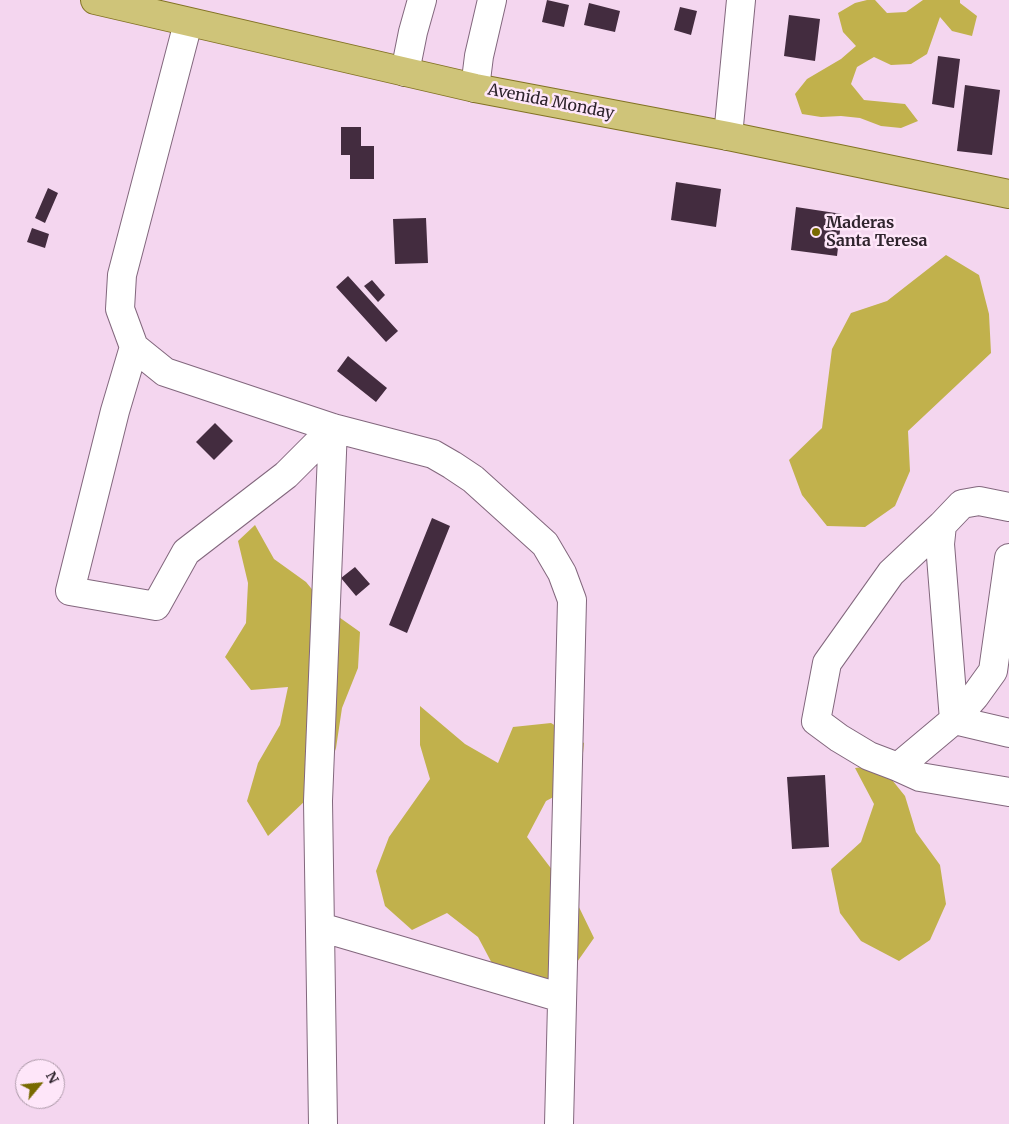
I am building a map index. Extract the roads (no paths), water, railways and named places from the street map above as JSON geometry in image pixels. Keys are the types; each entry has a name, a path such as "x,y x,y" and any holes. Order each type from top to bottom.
{"main road":[{"name":"Avenida Monday","path":"94,0 475,88 728,136 1009,194"}],"street":[{"path":"405,72 422,0"},
{"path":"475,88 479,56 492,0"},
{"path":"728,136 741,0"},
{"path":"188,23 122,276 120,309 134,347 165,372 333,428 433,454 452,464 473,478 545,544 562,573 572,600 559,1124"},
{"path":"134,347 70,591 156,606 186,552 286,475 333,428"},
{"path":"323,1124 318,801 333,428"},
{"path":"1009,507 979,500 962,504 891,572 827,663 816,721 839,738 869,756 920,777 1009,792"},
{"path":"942,525 940,544 954,720"},
{"path":"898,767 954,720 975,696 992,672 1009,558"},
{"path":"954,720 1006,731"},
{"path":"320,926 562,998"}],"place":[{"name":"Maderas Santa Teresa","path":"816,232"}]}
